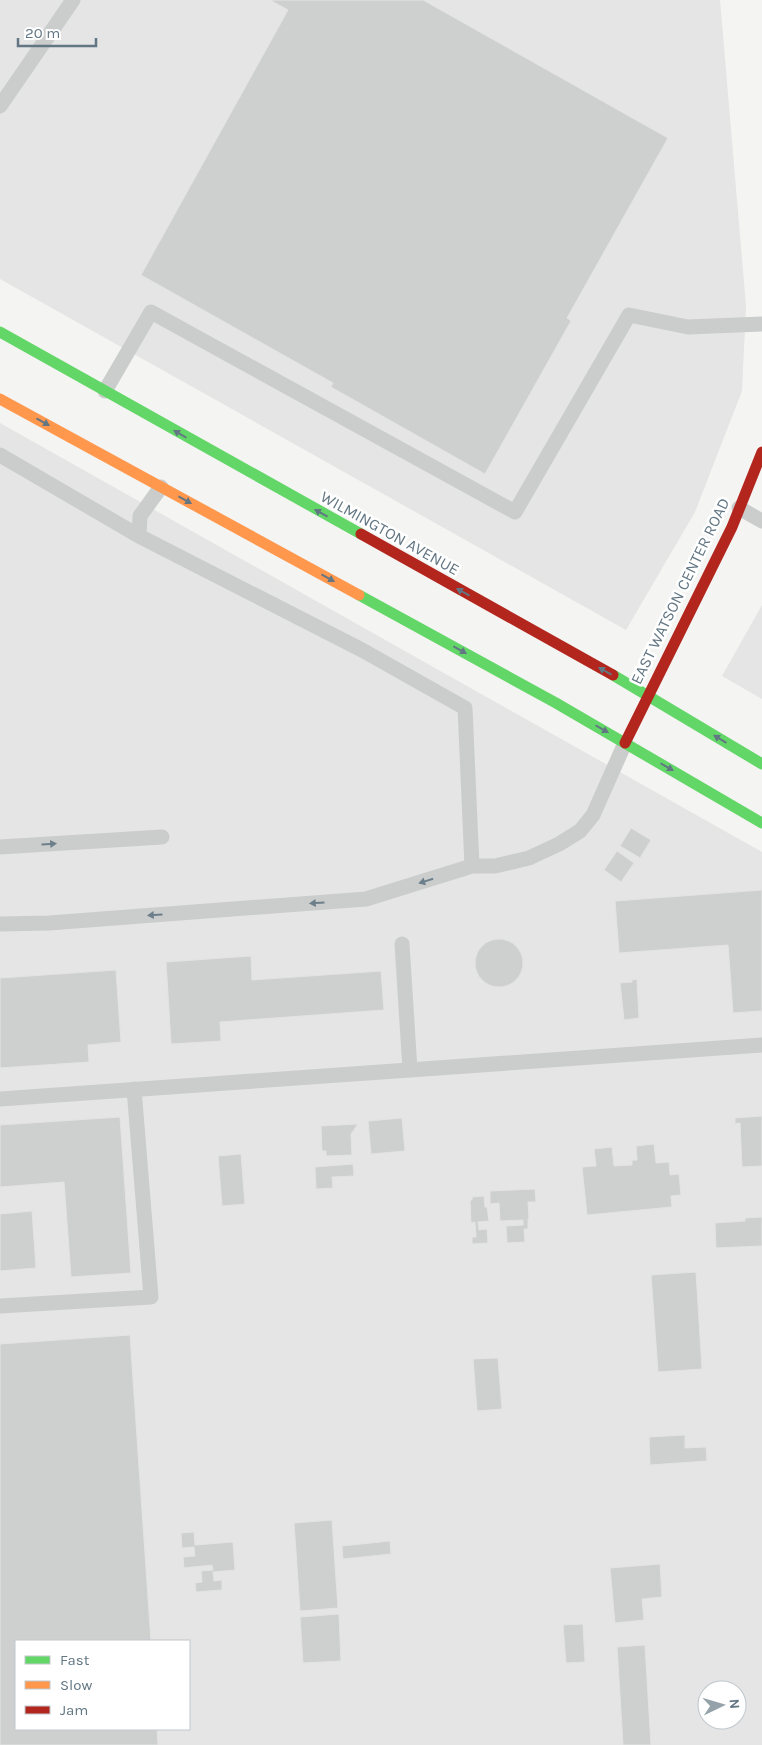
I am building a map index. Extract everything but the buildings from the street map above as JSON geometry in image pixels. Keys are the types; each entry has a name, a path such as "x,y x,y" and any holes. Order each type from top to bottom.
{"main road":[{"name":"WILMINGTON AVENUE","path":"0,332 648,695 762,764"},
{"path":"0,399 556,703 762,822"},
{"name":"EAST WATSON CENTER ROAD","path":"625,743 732,527 762,452"}],"lane":[{"path":"0,106 73,0"},
{"path":"105,391 151,312 515,512 629,315 688,327 762,324"},
{"path":"0,455 139,536 362,650 465,708 472,866"},
{"path":"139,536 140,516 161,487"},
{"path":"739,508 762,521"},
{"path":"0,924 49,923 366,899 472,866 495,866 528,858 559,844 580,831 593,816 625,743"},
{"path":"0,847 162,837"},
{"path":"402,944 410,1070"},
{"path":"0,1099 762,1045"},
{"path":"0,1306 151,1297 134,1089"}],"shaded area":[{"path":"0,0 720,0 746,306 742,391 695,512 626,630 0,279"},
{"path":"0,423 762,852 762,1745 0,1745"},
{"path":"762,605 762,699 722,676"}],"traffic: fast":[{"path":"0,332 361,534"},
{"path":"359,595 556,703 762,823"},
{"path":"613,675 762,764"}],"traffic: slow":[{"path":"0,399 359,595"}],"traffic: jam":[{"path":"625,743 732,527 762,452"},
{"path":"361,534 613,675"}]}
